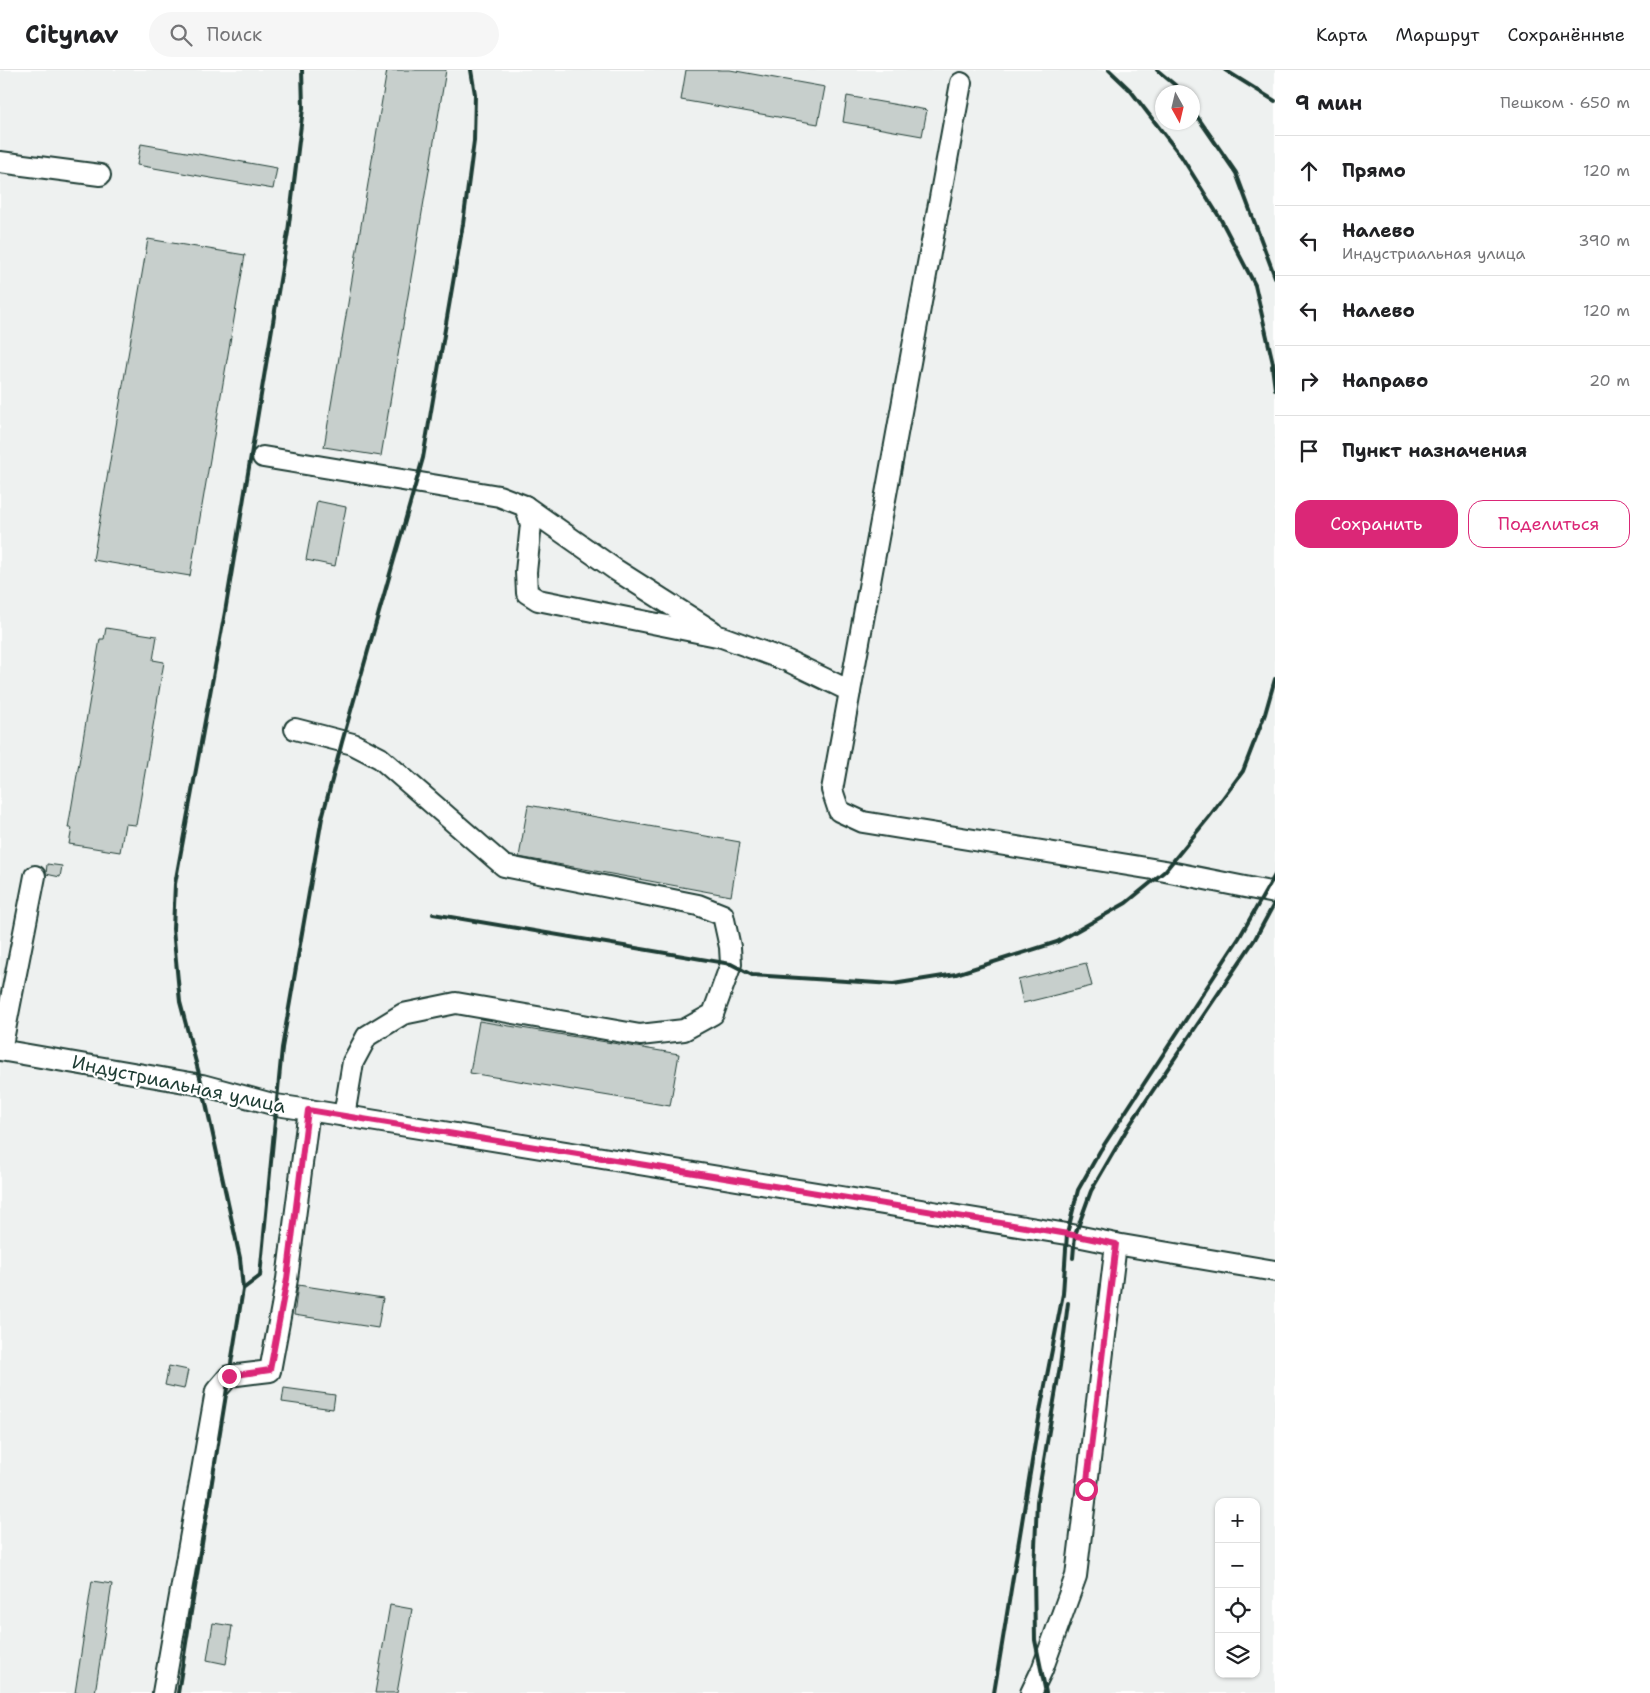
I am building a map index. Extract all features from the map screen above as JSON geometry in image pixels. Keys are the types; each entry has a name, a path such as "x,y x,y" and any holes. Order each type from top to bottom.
{"street":[{"path":"961,83 832,790 839,811 863,822 1165,871 1275,893"},
{"path":"0,162 100,175"},
{"path":"263,457 490,494 525,506 616,570 722,637"},
{"path":"525,506 532,524 526,572 527,593 538,600 722,637 788,661 850,691"},
{"path":"295,730 353,744 380,758 504,866 698,905 723,915 730,947 731,964 714,1014 684,1030 640,1035 456,1003 403,1014 366,1036 353,1062 344,1116"},
{"path":"0,1050 36,876"},
{"name":"Индустриальная улица","path":"0,1050 202,1085 276,1104 308,1110 1058,1232 1116,1244 1275,1271"},
{"path":"163,1693 216,1391 229,1376 270,1370 287,1279 308,1110"},
{"path":"1031,1693 1042,1670 1076,1576 1116,1244"}],"shaded area":[{"path":"0,70 1275,70 1275,1693 0,1693"}],"building":[{"path":"387,70 446,70 381,456 324,447"},
{"path":"686,70 730,70 825,87 818,124 681,100"},
{"path":"847,96 927,110 922,136 843,122"},
{"path":"141,144 277,168 273,189 137,165"},
{"path":"148,239 245,255 190,576 93,560"},
{"path":"317,501 346,507 335,566 306,560"},
{"path":"106,628 157,636 153,660 164,662 136,825 125,824 120,852 69,844 72,828 68,828 100,639 104,639"},
{"path":"528,805 740,842 731,896 519,857"},
{"path":"47,864 62,866 60,877 46,874"},
{"path":"1086,963 1092,986 1023,1003 1018,980"},
{"path":"479,1021 679,1054 670,1106 470,1073"},
{"path":"298,1285 383,1298 378,1328 294,1315"},
{"path":"169,1366 188,1370 184,1389 165,1385"},
{"path":"284,1388 335,1395 333,1409 282,1402"},
{"path":"92,1581 112,1584 95,1693 75,1693"},
{"path":"390,1605 412,1609 397,1693 375,1693"},
{"path":"213,1623 232,1626 226,1664 207,1660"}],"railway":[{"path":"243,1289 240,1258 202,1085 180,1002 173,929 175,884 225,612 288,232 303,108 302,70"},
{"path":"178,1693 243,1289 260,1276 282,1048 322,818 423,458 463,224 474,141 475,94 471,70"},
{"path":"1109,70 1130,90 1181,156 1220,218 1255,285 1275,372"},
{"path":"1157,70 1175,85"},
{"path":"1225,70 1275,101"},
{"path":"1200,121 1236,173 1275,277"},
{"path":"1272,366 1275,389"},
{"path":"433,914 731,964 752,975 893,984 956,974 1057,942 1126,903 1165,871 1243,771 1265,714 1275,679"},
{"path":"994,1693 1041,1406 1063,1294 1067,1234 1078,1190 1100,1151 1239,938 1275,875"},
{"path":"1073,1258 1075,1235 1091,1191 1127,1129 1255,939 1275,902"},
{"path":"1046,1693 1035,1640 1034,1570 1037,1501 1060,1366 1068,1303"}],"route":[{"path":"229,1376 270,1370 287,1279 308,1110 1068,1234 1116,1244 1086,1489"}]}
